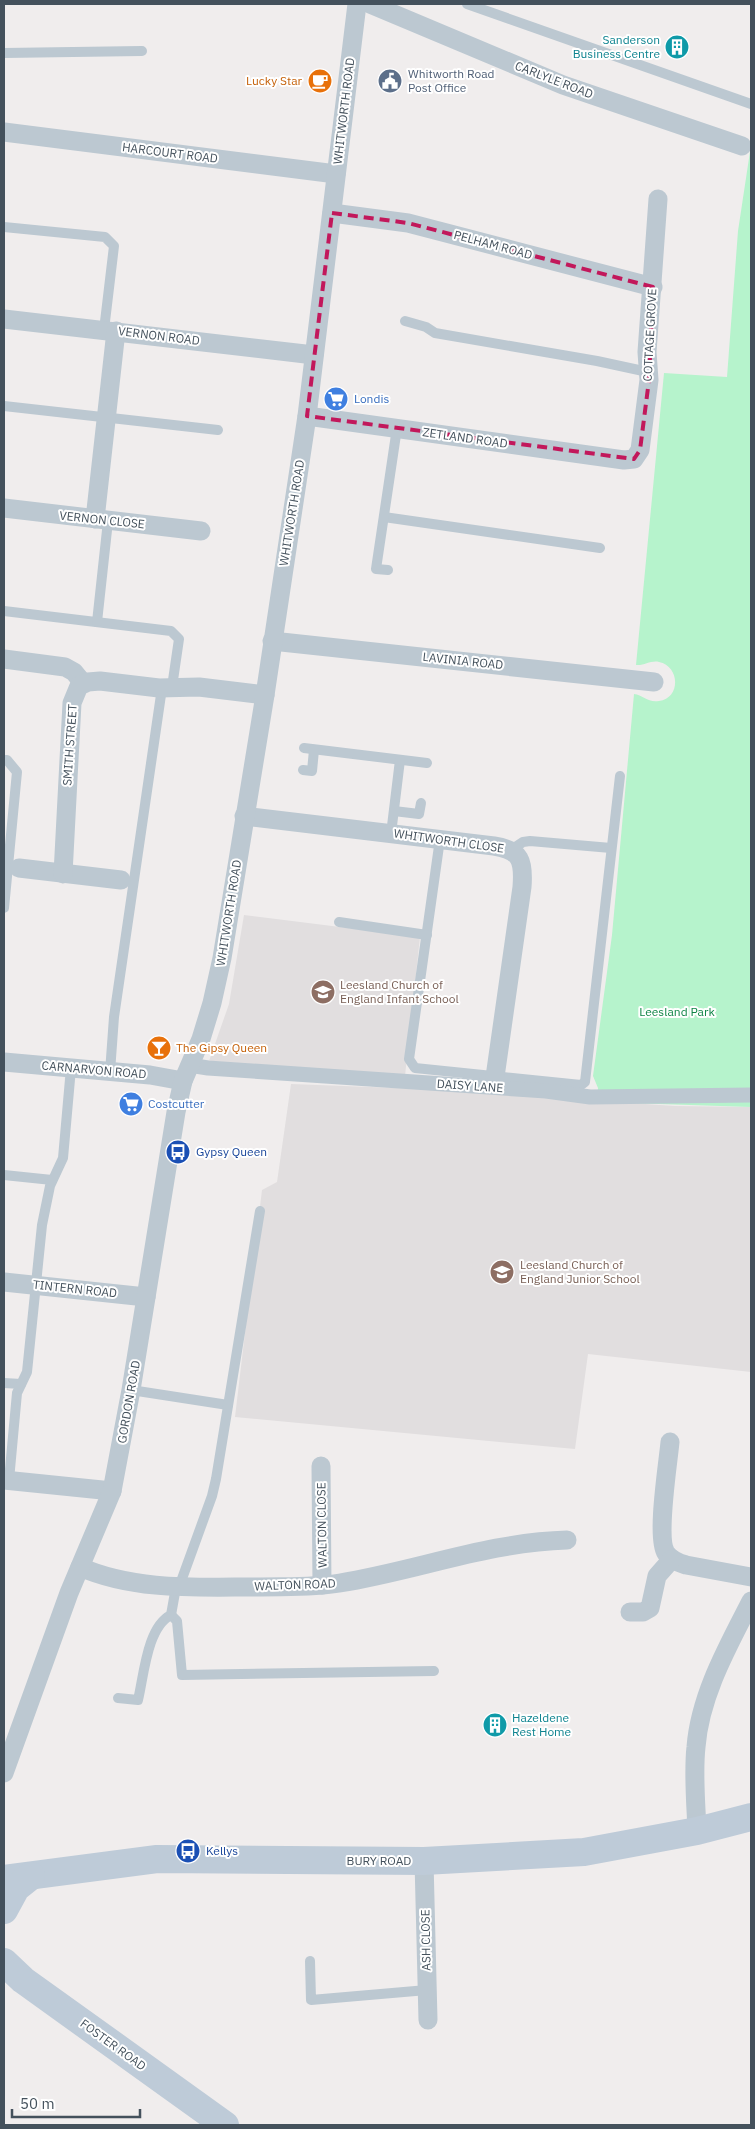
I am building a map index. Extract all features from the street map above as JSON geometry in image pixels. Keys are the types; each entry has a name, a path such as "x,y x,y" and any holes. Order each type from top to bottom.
{"main road":[{"name":"BURY ROAD","path":"4,1879 157,1859 424,1861 584,1852 697,1831 751,1817"},
{"path":"4,1910 16,1888 31,1876"},
{"name":"FOSTER ROAD","path":"5,1963 225,2125"}],"street":[{"name":"WHITWORTH ROAD","path":"208,1019 222,958 265,695 307,416 357,4"},
{"name":"CARLYLE ROAD","path":"370,4 563,85 742,146"},
{"name":"HARCOURT ROAD","path":"4,132 336,174"},
{"name":"COTTAGE GROVE","path":"624,460 634,459 640,450 649,380 647,352 658,199"},
{"name":"PELHAM ROAD","path":"332,213 416,224 653,287"},
{"name":"VERNON ROAD","path":"4,319 314,355"},
{"path":"102,520 110,330"},
{"name":"ZETLAND ROAD","path":"307,416 624,460"},
{"name":"VERNON CLOSE","path":"4,508 201,531"},
{"name":"LAVINIA ROAD","path":"272,640 654,682"},
{"path":"4,659 65,667 74,672 83,683 100,681 167,687 199,686 265,695"},
{"name":"SMITH STREET","path":"63,874 72,703 76,690 83,683"},
{"name":"WHITWORTH CLOSE","path":"244,816 440,839 511,850 521,862 523,876 496,1077"},
{"path":"19,868 121,880"},
{"name":"GORDON ROAD","path":"4,1771 80,1567 112,1491 132,1390 176,1112 186,1073 208,1019"},
{"name":"CARNARVON ROAD","path":"4,1062 150,1075 186,1073"},
{"name":"DAISY LANE","path":"186,1073 208,1068 546,1091 590,1096 751,1095"},
{"name":"TINTERN ROAD","path":"4,1282 146,1297"},
{"path":"670,1442 662,1530 663,1546 672,1558 686,1565 751,1577"},
{"name":"WALTON CLOSE","path":"321,1466 322,1585"},
{"path":"6,1480 112,1491"},
{"name":"WALTON ROAD","path":"80,1567 109,1577 177,1587 322,1585 339,1583 524,1542 567,1540"},
{"path":"630,1612 643,1612 650,1608 657,1576 672,1558"},
{"path":"697,1831 694,1763 700,1719 716,1674 751,1601"},
{"name":"ASH CLOSE","path":"424,1861 428,2020"},
{"path":"4,1871 12,1875 31,1876"}],"lane":[{"path":"467,4 751,104"},
{"path":"4,53 142,51"},
{"path":"4,227 105,237 114,246 110,330"},
{"path":"405,321 426,327 435,333 597,361 648,372"},
{"path":"4,406 218,430"},
{"path":"388,570 376,569 397,428"},
{"path":"384,517 600,548"},
{"path":"96,622 102,520"},
{"path":"4,611 171,631 179,638 167,687 117,998 110,1072"},
{"path":"304,748 427,763"},
{"path":"303,770 312,770 314,750"},
{"path":"4,760 7,760 17,772 4,908"},
{"path":"391,834 400,760"},
{"path":"440,839 409,1058 415,1068 581,1085 585,1082 620,776"},
{"path":"394,811 419,814 421,803"},
{"path":"511,850 523,842 530,841 611,848"},
{"path":"339,922 427,935"},
{"path":"6,1480 17,1392 28,1372 42,1225 52,1180 63,1158 71,1068"},
{"path":"4,1175 52,1180"},
{"path":"171,1615 177,1587 212,1496 260,1211"},
{"path":"4,1383 21,1384"},
{"path":"132,1390 228,1405"},
{"path":"171,1615 178,1621 182,1675 434,1671"},
{"path":"118,1698 138,1700 150,1645 163,1619 171,1615"},
{"path":"310,1961 311,2000 427,1990"}],"highlighted area":[{"path":"332,213 408,223 653,287 649,380 640,450 634,459 307,416"}],"shaded area":[{"name":"Leesland Church of England Infant School","path":"244,915 420,937 405,1076 209,1061 229,1004"},
{"name":"Leesland Church of England Junior School","path":"291,1084 424,1089 675,1106 751,1107 751,1372 588,1354 575,1449 235,1417 262,1190 277,1182"}],"green space":[{"name":"Leesland Park","path":"751,145 751,1107 597,1102 598,1088 593,1076 612,935 634,694 652,701 666,699 671,694 675,682 671,669 666,665 659,662 650,662 636,665 664,373 727,377 738,231"}],"place":[{"name":"Sanderson Business Centre","path":"677,47"},
{"name":"Lucky Star","path":"320,81"},
{"name":"Whitworth Road Post Office","path":"390,81"},
{"name":"Londis","path":"336,399"},
{"name":"Leesland Church of England Infant School","path":"323,992"},
{"name":"The Gipsy Queen","path":"159,1048"},
{"name":"Costcutter","path":"131,1104"},
{"name":"Gypsy Queen","path":"178,1152"},
{"name":"Leesland Church of England Junior School","path":"502,1272"},
{"name":"Hazeldene Rest Home","path":"495,1725"},
{"name":"Kellys","path":"188,1851"}]}
